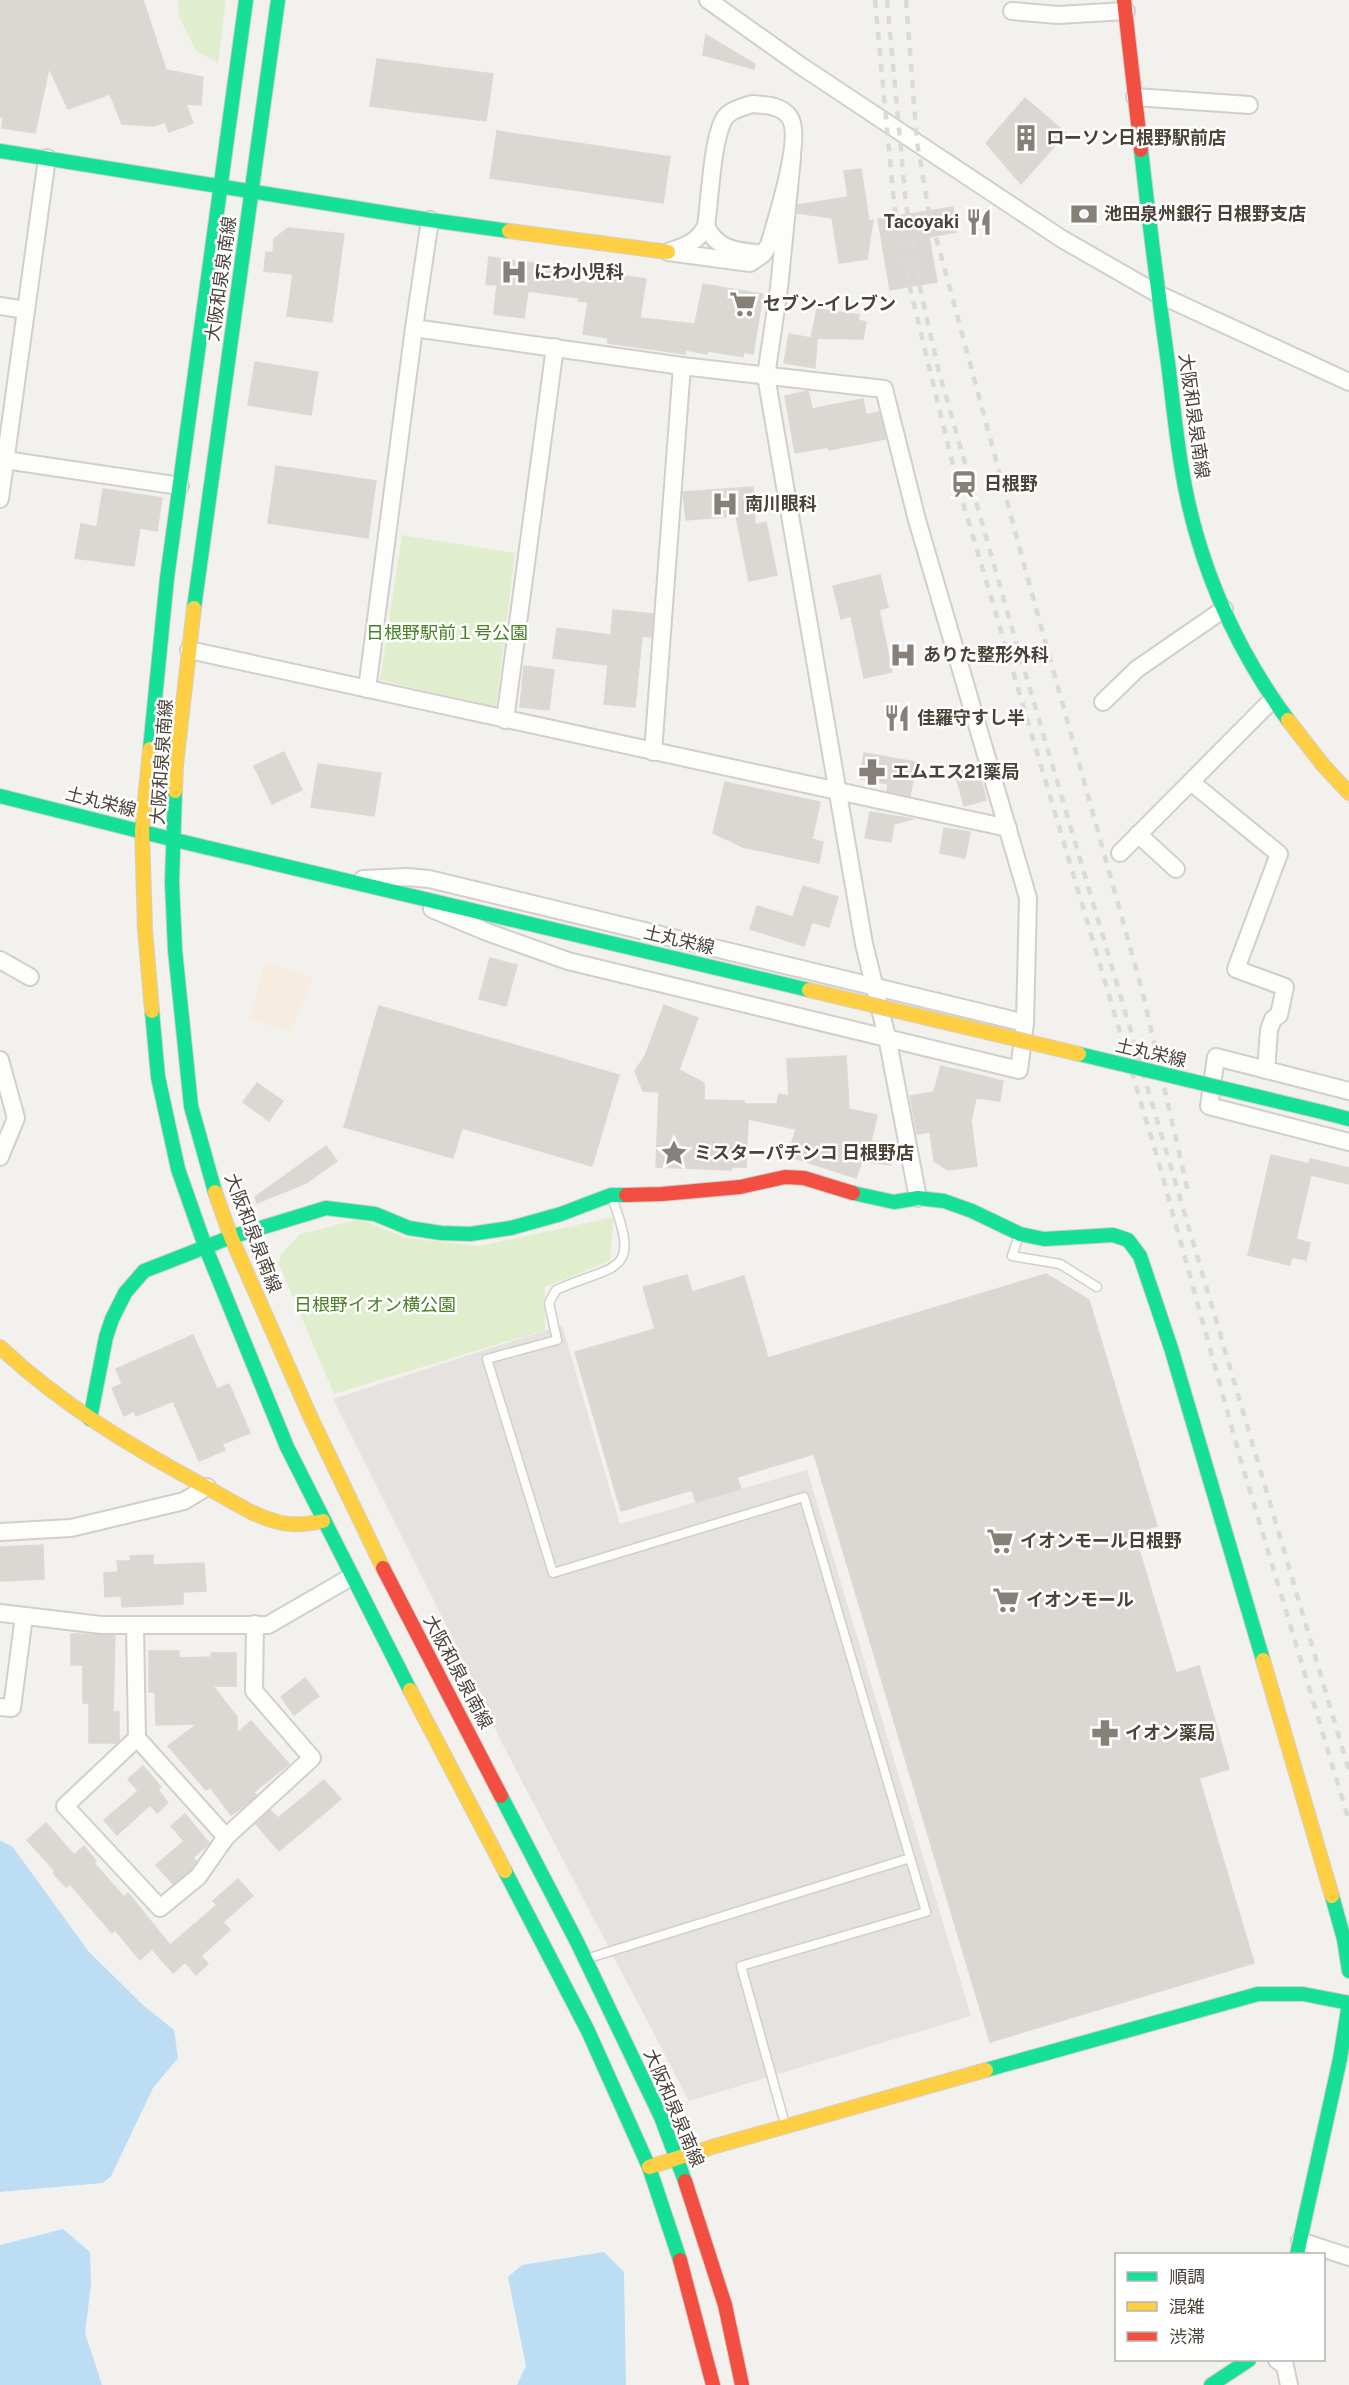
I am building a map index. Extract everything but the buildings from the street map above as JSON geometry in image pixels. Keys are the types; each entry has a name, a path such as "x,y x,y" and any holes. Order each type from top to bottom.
{"main road":[{"name":"大阪和泉泉南線","path":"246,0 167,578 142,830 145,930 158,1077 178,1169 230,1311 283,1437 351,1577 588,2031 649,2168 676,2246 713,2385"},
{"name":"大阪和泉泉南線","path":"278,0 189,650 177,765 172,882 175,950 191,1106 231,1236 310,1416 370,1543 586,1959 627,2042 678,2158 725,2305 742,2385"},
{"name":"大阪和泉泉南線","path":"1125,5 1158,294 1188,500 1197,534 1224,609 1241,648 1272,700 1310,750 1349,793"},
{"path":"0,150 430,220 668,252"},
{"name":"土丸栄線","path":"0,796 175,840 1349,1119"},
{"path":"90,1419 106,1338 118,1305 144,1271 231,1236 326,1208 375,1214 409,1228 441,1233 470,1234 511,1228 561,1214 611,1195 662,1194 740,1187 785,1177 804,1178 859,1195 894,1202 918,1198 953,1205 1020,1234 1044,1239 1113,1235 1128,1240 1140,1256 1171,1348 1324,1866 1344,1939 1349,1971"},
{"path":"0,1347 19,1366 90,1419 256,1514 282,1524 301,1526 323,1521"},
{"path":"649,2168 1258,1994 1294,1992 1314,1994 1349,2003 1340,2059 1298,2248"},
{"path":"1211,2385 1247,2361"}],"street":[{"path":"708,0 810,73 1062,239 1158,294 1349,382"},
{"path":"1012,11 1058,15 1125,5"},
{"path":"1136,97 1249,105"},
{"path":"668,252 691,244 700,237 706,226 717,138 724,117 736,109 752,104 773,105 790,117 794,134 792,158 778,288 765,376 864,944 887,1037 918,1198"},
{"path":"0,498 47,158"},
{"path":"668,252 750,263 764,254 769,245 792,158"},
{"path":"367,689 430,220"},
{"path":"706,226 712,238 722,247 740,252 764,254"},
{"path":"0,306 26,310"},
{"path":"391,891 487,932 568,961 1019,1070 1025,1023 1028,898 920,531 884,389 682,366 414,328"},
{"path":"505,720 555,347"},
{"path":"653,752 682,366"},
{"path":"5,460 180,486"},
{"path":"1103,702 1137,669 1224,609"},
{"path":"189,650 1008,828"},
{"path":"1120,853 1272,700"},
{"path":"1191,782 1279,854 1236,969 1286,987 1279,1015 1273,1019 1269,1030 1266,1070"},
{"path":"1138,834 1176,869"},
{"path":"344,879 407,877 429,879 1025,1023"},
{"path":"0,960 30,976"},
{"path":"1349,1091 1216,1057 1209,1106 1349,1142"},
{"path":"0,1060 16,1118 0,1157"},
{"path":"0,1532 71,1528 184,1501 207,1486"},
{"path":"0,1613 101,1625 268,1625 351,1577"},
{"path":"0,1707 12,1708 24,1616"},
{"path":"137,1738 65,1806 160,1908 198,1877 226,1837 312,1758 254,1691 255,1624"},
{"path":"135,1625 137,1738 226,1837"},
{"path":"1298,2248 1349,2257"},
{"path":"1278,2361 1286,2366 1289,2385"}],"lane":[{"path":"611,1195 624,1228 625,1246 622,1260 605,1273 556,1290 549,1303 556,1340 488,1359 553,1573 804,1497 926,1912 741,1965 786,2127"},
{"path":"1020,1234 1012,1256 1060,1264 1097,1287"},
{"path":"586,1959 910,1858"}],"shaded area":[{"path":"265,962 313,977 291,1032 249,1019"},
{"path":"562,1325 620,1524 807,1470 971,2016 689,2101 502,1743 450,1633 333,1399"}],"green space":[{"path":"178,0 226,0 218,63 196,51 179,17"},
{"name":"日根野駅前１号公園","path":"402,535 515,553 496,707 380,680"},
{"name":"日根野イオン横公園","path":"614,1217 610,1261 545,1287 545,1330 334,1394 279,1264 281,1254 300,1234 360,1219 406,1238 480,1246"}],"water":[{"path":"0,1841 12,1846 89,1952 144,2006 174,2030 178,2058 153,2088 111,2176 103,2183 0,2192"},
{"path":"63,2229 90,2252 91,2284 85,2333 102,2385 0,2385 0,2245"},
{"path":"604,2252 624,2272 626,2385 517,2385 526,2366 508,2277 522,2265"}],"railway":[{"path":"875,0 894,203 910,288 958,486 1158,1160 1241,1461 1349,1821"},
{"path":"887,0 906,204 920,288 939,372 1014,635 1349,1771"},
{"path":"906,0 917,142 928,207 1143,994 1188,1192"}],"traffic: fast":[{"path":"150,749 167,578 246,0"},
{"path":"194,608 278,0"},
{"path":"1141,150 1179,449 1190,512 1213,583 1234,631 1259,677 1288,720"},
{"path":"0,151 509,231"},
{"path":"175,791 172,882 175,950 191,1106 215,1192"},
{"path":"0,796 175,840 809,990"},
{"path":"152,1011 158,1077 178,1169 205,1246 287,1447 410,1690"},
{"path":"1079,1054 1322,1112"},
{"path":"1322,1112 1349,1119"},
{"path":"853,1193 894,1202 918,1198 944,1201 972,1211 1020,1234 1044,1239 1113,1235 1128,1240 1140,1256 1171,1348 1263,1660"},
{"path":"90,1419 106,1337 112,1319 125,1293 144,1271 231,1237 326,1208 375,1214 409,1228 441,1233 470,1234 511,1228 561,1214 611,1195 626,1195"},
{"path":"501,1796 577,1942 661,2117 685,2181"},
{"path":"505,1871 588,2031 649,2167 680,2260"},
{"path":"1332,1896 1344,1939 1349,1971"},
{"path":"986,2070 1258,1994 1303,1994 1349,2003"},
{"path":"1297,2253 1340,2059 1349,2003"},
{"path":"1211,2385 1247,2361"}],"traffic: slow":[{"path":"509,231 668,252"},
{"path":"175,791 194,608"},
{"path":"1288,720 1323,765 1349,793"},
{"path":"150,749 142,830 145,930 152,1011"},
{"path":"809,990 1079,1054"},
{"path":"215,1192 231,1237 310,1416 383,1568"},
{"path":"0,1347 47,1387 97,1423 242,1507 262,1517 287,1524 323,1521"},
{"path":"1263,1660 1332,1896"},
{"path":"410,1690 505,1871"},
{"path":"649,2167 986,2070"}],"traffic: jam":[{"path":"1124,0 1141,150"},
{"path":"626,1195 740,1187 785,1177 804,1178 853,1193"},
{"path":"383,1568 501,1796"},
{"path":"685,2181 725,2305 742,2385"},
{"path":"680,2260 713,2385"}],"place":[{"name":"ローソン日根野駅前店","path":"1026,138"},
{"name":"池田泉州銀行 日根野支店","path":"1084,214"},
{"name":"Tacoyaki","path":"979,222"},
{"name":"にわ小児科","path":"514,272"},
{"name":"セブン-イレブン","path":"743,304"},
{"name":"日根野","path":"964,484"},
{"name":"南川眼科","path":"725,504"},
{"name":"ありた整形外科","path":"903,655"},
{"name":"佳羅守すし半","path":"897,718"},
{"name":"エムエス21薬局","path":"872,772"},
{"name":"ミスターパチンコ 日根野店","path":"674,1153"},
{"name":"イオンモール日根野","path":"1000,1541"},
{"name":"イオンモール","path":"1006,1600"},
{"name":"イオン薬局","path":"1105,1733"}]}
